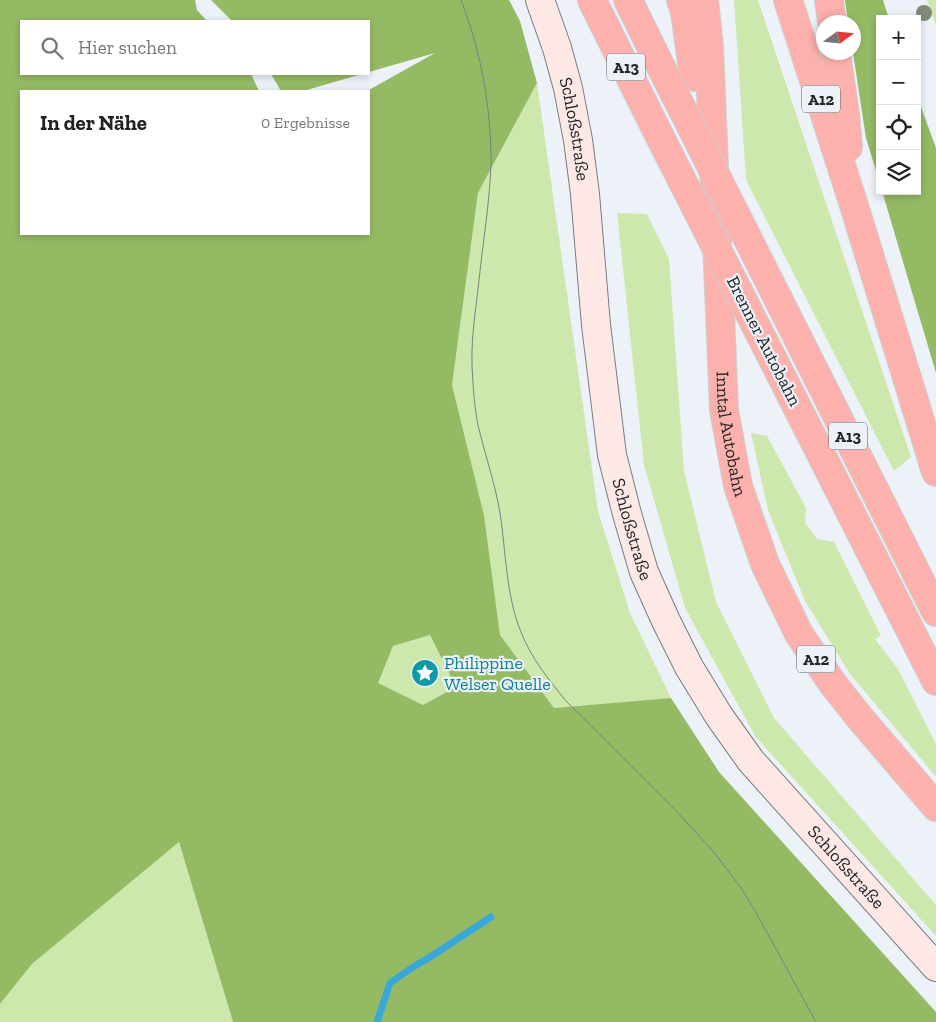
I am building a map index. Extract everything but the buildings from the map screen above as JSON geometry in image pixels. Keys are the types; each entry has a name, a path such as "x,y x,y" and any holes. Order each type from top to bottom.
{"highway":[{"name":"Brenner Autobahn","path":"592,0 936,681"},
{"name":"Brenner Autobahn","path":"628,0 936,612"},
{"path":"681,0 685,12 695,82 712,142"},
{"name":"Inntal Autobahn","path":"704,0 709,46 724,410 738,486 765,564 799,634 832,684 936,808"},
{"name":"A12","path":"788,0 852,199 936,472"},
{"path":"829,0 831,15"},
{"path":"837,60 845,115 852,199"}],"main road":[{"name":"Schloßstraße","path":"540,0 566,80 578,140 586,194 596,325 612,455 644,572 689,667 719,716 751,761 936,967"}],"green space":[{"path":"0,0 195,0 197,10 206,20 20,20 20,75 251,75 259,90 20,90 20,235 370,235 369,90 435,53 370,72 370,20 231,20 211,0 509,0 520,21 537,83 478,193 452,385 484,515 500,635 554,708 671,698 719,772 936,1012 936,1022 233,1022 179,842 32,964 0,1004","holes":["430,635 456,687 423,705 378,683 393,646"]},
{"path":"734,0 758,0 911,457 894,471 746,180"},
{"path":"845,0 883,0 888,15 876,15 876,171 866,138 854,60 861,60 861,15 847,15"},
{"path":"927,0 936,0 936,26"},
{"path":"272,75 359,75 306,90 280,90"},
{"path":"537,83 598,511 630,613 671,698 554,708 500,635 484,515 452,385 478,193"},
{"path":"921,107 936,148 936,373 883,195 921,195"},
{"path":"617,213 647,214 669,259 684,471 716,602 774,718 936,905 936,936 755,736 685,608 644,465"},
{"path":"751,433 767,436 806,508 805,523 817,539 834,542 881,636 875,639 898,669 936,744 936,777 850,674 805,601 768,510"},
{"path":"430,635 456,687 423,705 377,683 393,646"},
{"path":"179,842 233,1022 0,1022 0,1004 32,964"}],"waterway":[{"path":"377,1022 390,983 491,917"}],"tram line":[{"path":"461,0 474,39 484,80 491,141 489,190 472,342 474,395 478,425 498,502 509,589 516,618 525,642 535,660 566,701 680,815 713,851 739,885 816,1022"}],"place":[{"name":"Philippine Welser Quelle","path":"425,673"}]}
